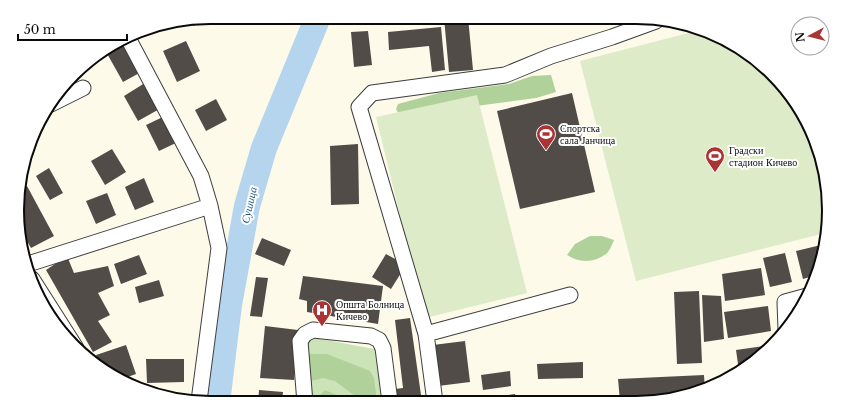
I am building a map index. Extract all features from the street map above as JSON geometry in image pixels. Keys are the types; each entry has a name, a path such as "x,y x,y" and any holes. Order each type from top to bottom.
{"street":[{"path":"434,396 426,334 359,107 372,93 505,75 551,56 648,24"},
{"path":"130,42 201,176 210,206 219,248 200,396"},
{"path":"60,99 83,88"},
{"path":"32,263 210,206"},
{"path":"426,334 570,295"},
{"path":"786,321 785,302 800,298"},
{"path":"304,396 300,341 305,334 313,330 371,336 379,340 383,348 389,396"}],"green space":[{"name":"Градски стадион Кичево","path":"691,32 718,43 749,62 768,78 784,97 797,117 808,139 816,162 822,198 822,222 820,234 636,281 580,61"},
{"path":"551,75 556,92 536,98 400,116 396,109 398,104 439,93 509,84 532,76"},
{"path":"477,95 527,293 425,318 376,117"},
{"path":"590,236 602,236 614,240 607,253 597,259 581,261 567,255 575,244"},
{"path":"306,336 379,350 386,396 310,396"},
{"path":"310,354 327,354 370,371 374,378 376,396 355,396 335,381 323,378 311,381 303,376 305,357"},
{"path":"325,390 339,396 319,396"}],"building":[{"path":"445,24 469,24 473,70 449,72"},
{"path":"441,27 445,70 432,72 429,46 389,50 388,32"},
{"path":"368,31 372,65 354,67 351,32"},
{"path":"186,41 200,71 177,82 163,51"},
{"path":"127,44 143,71 123,82 108,55"},
{"path":"148,81 163,107 138,121 124,96"},
{"name":"Спортска сала Јанчица","path":"572,93 595,192 520,209 497,111"},
{"path":"216,99 227,120 206,131 195,110"},
{"path":"167,115 180,141 159,151 146,125"},
{"path":"358,144 359,204 331,205 330,146"},
{"path":"112,149 126,172 105,185 91,161"},
{"path":"49,168 63,193 50,200 36,176"},
{"path":"144,178 154,202 135,210 125,187"},
{"path":"26,186 54,236 31,248 27,241 24,222 24,198"},
{"path":"107,193 116,215 96,224 86,201"},
{"path":"262,238 291,250 284,266 255,254"},
{"path":"818,246 816,258 809,277 803,279 796,251"},
{"path":"785,253 792,282 770,287 763,258"},
{"path":"386,254 406,265 391,289 372,277"},
{"path":"139,255 147,274 121,284 114,264"},
{"path":"67,256 74,273 108,266 114,286 98,293 110,315 98,321 112,342 93,352 46,270"},
{"path":"761,268 765,295 725,301 722,274"},
{"path":"303,276 383,286 378,324 307,312 307,301 299,299"},
{"path":"256,277 268,278 262,317 250,316"},
{"path":"159,280 164,296 139,303 135,287"},
{"path":"699,291 702,363 677,364 674,292"},
{"path":"702,295 721,296 724,339 704,342"},
{"path":"768,306 771,331 728,338 724,312"},
{"path":"410,318 421,396 388,396 387,390 403,388 395,320"},
{"path":"265,326 298,330 294,380 260,378"},
{"path":"465,341 470,382 438,386 433,345"},
{"path":"126,345 136,374 128,377 107,365 97,358 96,355"},
{"path":"763,346 738,365 736,350"},
{"path":"146,359 184,359 184,382 147,383"},
{"path":"583,362 583,378 538,379 537,364"},
{"path":"510,371 511,386 483,390 481,375"},
{"path":"704,375 705,383 684,390 648,396 620,396 618,379"},
{"path":"259,390 283,392 283,396 259,396"},
{"path":"515,394 515,396 502,396"}],"waterway":[{"name":"Сушица","path":"218,396 229,305 247,206 264,148 315,24"}],"place":[{"name":"Спортска сала Јанчица","path":"546,151"},
{"name":"Градски стадион Кичево","path":"715,173"},
{"name":"Општа Болница Кичево","path":"322,327"}]}
